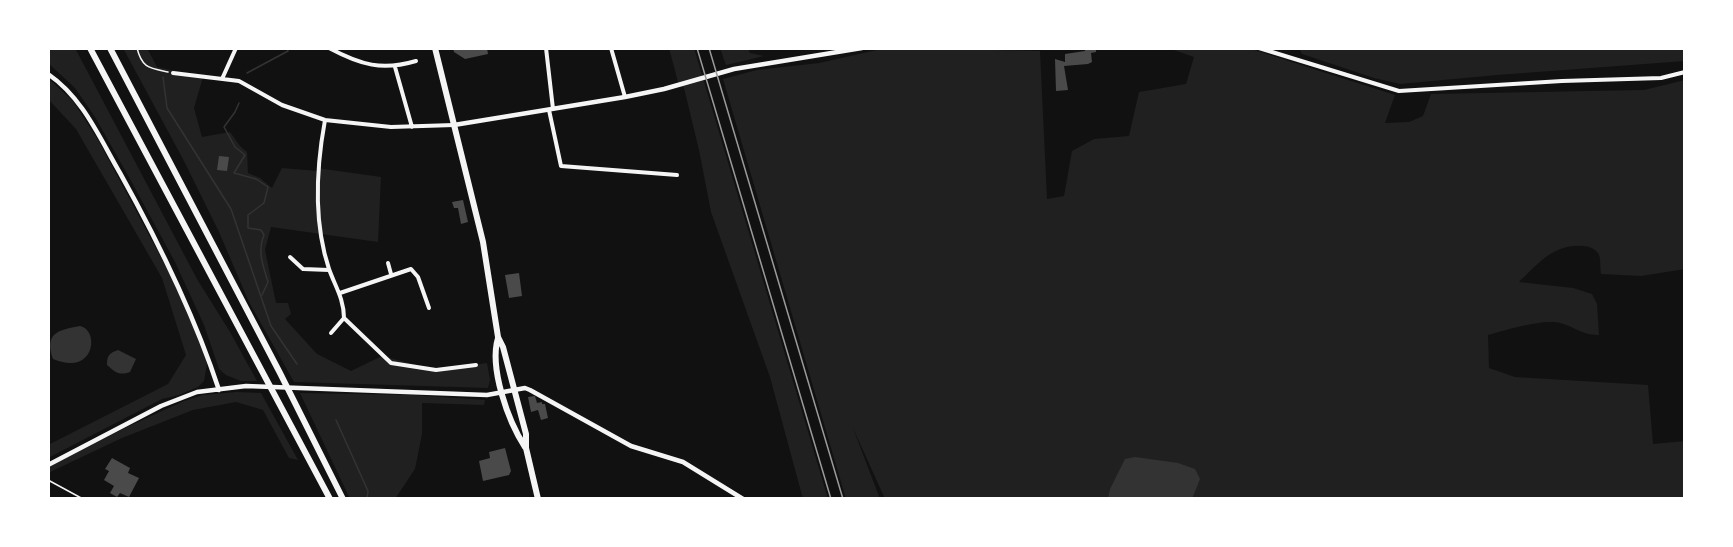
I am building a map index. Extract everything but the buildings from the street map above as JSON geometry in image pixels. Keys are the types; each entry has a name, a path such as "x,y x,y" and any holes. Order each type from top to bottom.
{"main road":[{"path":"90,48 330,499"},
{"path":"110,48 280,373 343,499"},
{"path":"435,48 483,242 498,338 503,347 526,434 526,448 538,499"},
{"path":"498,338 494,349 499,385 519,437 526,448"}],"street":[{"path":"222,78 236,48"},
{"path":"329,48 360,62 396,67 416,61"},
{"path":"546,48 551,109 561,166 677,175"},
{"path":"611,48 625,97"},
{"path":"173,73 239,81 282,105 325,120 366,126 412,127 454,125 625,97 734,69 862,48"},
{"path":"1259,48 1400,90 1661,78 1685,72"},
{"path":"396,67 412,127"},
{"path":"48,74 60,82 81,105 143,216 184,296 203,340 219,390"},
{"path":"325,120 316,185 329,270 340,293 344,318 391,363 436,370 476,365"},
{"path":"290,257 303,269 329,270"},
{"path":"388,263 391,274"},
{"path":"340,293 411,269 414,271 429,308"},
{"path":"331,333 344,318"},
{"path":"48,465 161,406 197,392 246,386 478,394 525,388 631,446 683,462 743,499"}],"path":[{"path":"136,48 146,67 173,73"},
{"path":"48,480 83,499"}],"shaded area":[{"path":"48,48 75,48 197,279 257,381 241,381 226,375 219,369 204,325 175,262 95,117 75,88 48,63"},
{"path":"123,48 147,48 157,67 203,77 194,108 202,137 230,132 247,152 248,173 260,178 272,188 282,168 317,171 317,168 381,177 378,242 271,227 265,250 276,303 288,303 291,314 285,319 317,354 351,371 382,356 436,370 487,363 490,380 488,388 294,382 249,302 219,232 184,161"},
{"path":"669,48 694,48 828,499 803,499 770,377 711,212 684,88 678,82"},
{"path":"720,48 748,48 750,53 764,56 726,65"},
{"path":"1174,48 1248,48 1395,95 1385,123 1409,122 1423,116 1431,94 1644,90 1685,80 1685,269 1641,276 1601,274 1600,257 1590,247 1573,246 1555,251 1519,282 1573,288 1592,294 1597,304 1599,335 1587,334 1565,325 1547,322 1488,335 1489,368 1515,377 1648,385 1653,444 1685,441 1685,499 885,499 853,428 880,499 846,499 723,79 757,70 819,63 877,50 1040,51 1047,199 1064,196 1072,151 1094,139 1129,136 1139,92 1186,84 1194,57 1174,50"},
{"path":"1299,48 1685,48 1685,61 1400,84 1374,78 1302,54"},
{"path":"48,78 73,101 98,140 177,287 192,320 207,364 204,381 198,387 162,399 48,458 48,445 168,384 186,355 162,278 76,129 48,99"},
{"path":"80,326 90,335 90,351 85,358 78,362 67,363 53,359 50,343 55,334"},
{"path":"118,350 136,359 130,372 117,373 107,365 109,355"},
{"path":"236,392 261,393 298,460 289,458 263,410 236,402 193,410 122,438 48,473 48,467 184,401 203,395"},
{"path":"300,393 412,395 485,400 484,405 422,403 422,434 415,469 395,499 350,499"},
{"path":"1135,457 1178,463 1195,469 1200,479 1192,499 1108,499 1110,489 1125,459"}],"waterway":[{"path":"247,73 288,51 287,48"},
{"path":"163,77 167,108 231,209 271,326 297,364"},
{"path":"239,103 224,127 235,147 245,155 234,173 256,179 268,187 264,203 248,215 248,228 261,230 264,235 261,253 268,282 262,295"},
{"path":"336,420 368,491 367,499"}],"railway":[{"path":"697,48 831,499"},
{"path":"709,48 843,499"}]}
